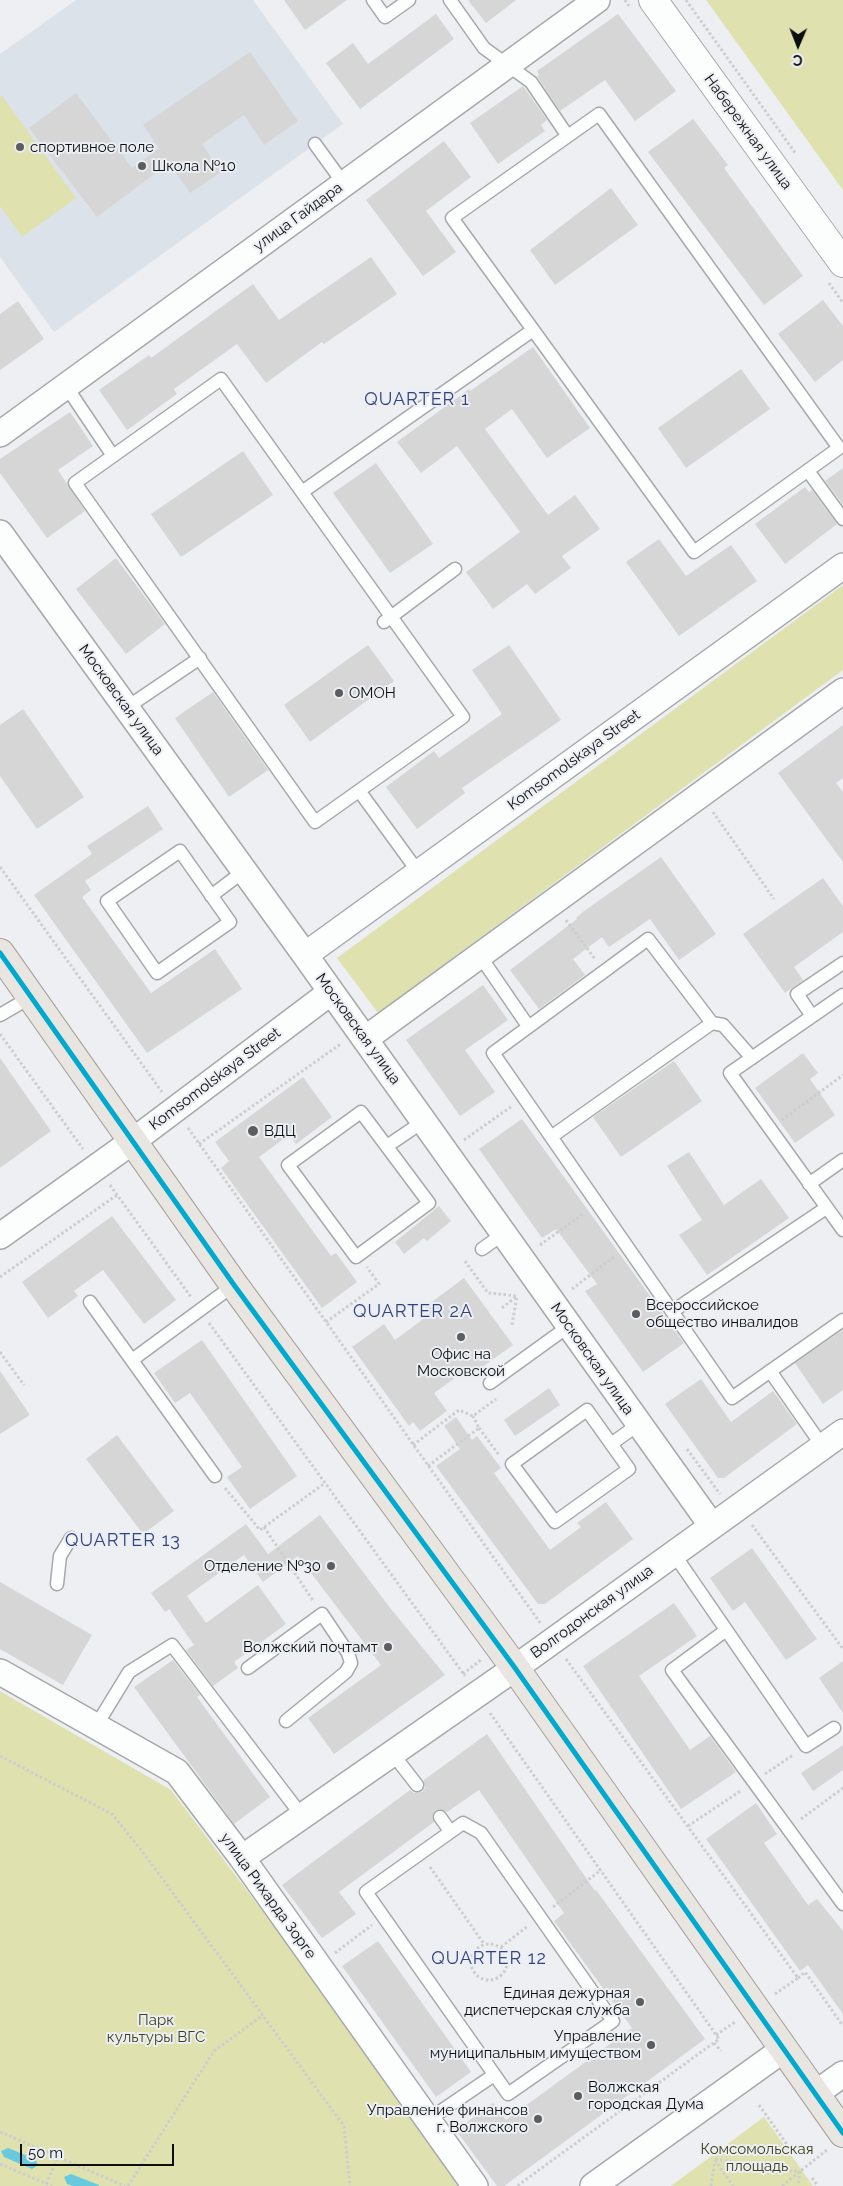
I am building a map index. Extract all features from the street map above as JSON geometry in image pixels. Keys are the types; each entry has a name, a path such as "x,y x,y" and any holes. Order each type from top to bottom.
{"main road":[{"path":"0,954 234,1285 515,1668 784,2049 815,2094 839,2138"}],"street":[{"name":"улица Гайдара","path":"0,434 597,0"},
{"name":"Набережная улица","path":"654,0 843,263"},
{"name":"Московская улица","path":"0,533 331,992 355,1040 424,1121 712,1526"},
{"name":"Komsomolskaya Street","path":"305,955 843,566"},
{"path":"355,1040 480,956 843,691"},
{"name":"Komsomolskaya Street","path":"0,1236 132,1141 331,992"},
{"name":"Волгодонская улица","path":"242,1858 515,1668 833,1440"},
{"name":"улица Рихарда Зорге","path":"0,1672 177,1772 242,1858 475,2186"},
{"path":"593,2186 784,2049"},
{"path":"815,2094 843,2074"}],"lane":[{"path":"373,0 385,17 409,0"},
{"path":"450,0 484,48 509,64 531,82 567,135"},
{"path":"599,114 839,448 694,552 452,218 567,135 599,114"},
{"path":"315,144 344,184"},
{"path":"302,492 533,330"},
{"path":"221,379 302,492 388,619 463,718 315,822 75,483 221,379"},
{"path":"66,386 113,456"},
{"path":"808,470 843,519"},
{"path":"388,619 455,569"},
{"path":"126,708 200,658"},
{"path":"360,792 419,872"},
{"path":"180,851 211,896 230,922 157,973 107,901 180,851"},
{"path":"211,896 244,871"},
{"path":"752,1058 723,1025 712,1023 648,939 493,1053 674,1311 732,1398 843,1320"},
{"path":"480,956 528,1026"},
{"path":"812,1016 797,994 843,964"},
{"path":"843,995 730,1073 843,1230"},
{"path":"0,1015 31,997"},
{"path":"551,1137 712,1023"},
{"path":"361,1112 387,1146 429,1203 356,1257 288,1165 361,1112"},
{"path":"387,1146 424,1121"},
{"path":"809,1184 843,1160"},
{"path":"674,1311 826,1208"},
{"path":"482,1249 504,1234"},
{"path":"132,1360 234,1285"},
{"path":"90,1302 215,1476"},
{"path":"490,1383 569,1326"},
{"path":"770,1371 833,1440"},
{"path":"587,1410 611,1444 629,1469 555,1522 512,1464 587,1410"},
{"path":"611,1444 639,1424"},
{"path":"57,1584 60,1556 71,1538"},
{"path":"674,1554 725,1631 806,1746 834,1728"},
{"path":"248,1668 322,1614 348,1653 351,1663 346,1672 286,1721"},
{"path":"725,1631 672,1670 843,1904"},
{"path":"96,1726 129,1672 172,1645 302,1816"},
{"path":"392,1753 416,1785"},
{"path":"440,1817 450,1831"},
{"path":"463,1823 481,1833 613,2021 508,2094 366,1892 450,1831 463,1823"},
{"path":"428,2120 494,2075"}],"path":[{"path":"686,0 802,162"},
{"path":"708,806 774,899"},
{"path":"0,867 167,1099"},
{"path":"561,914 605,970"},
{"path":"0,1034 84,1150"},
{"path":"199,1144 355,1040"},
{"path":"770,1129 843,1075"},
{"path":"464,1140 523,1098"},
{"path":"186,1125 542,1626"},
{"path":"106,1180 469,1683"},
{"path":"0,1277 117,1195"},
{"path":"540,1245 597,1203"},
{"path":"572,1289 628,1246"},
{"path":"326,1322 379,1284 358,1255"},
{"path":"465,1261 488,1293 518,1296"},
{"path":"502,1308 518,1296"},
{"path":"512,1325 518,1296"},
{"path":"0,1352 24,1385"},
{"path":"473,1416 496,1398 490,1383"},
{"path":"413,1445 459,1410 473,1416 479,1428 500,1456 512,1464"},
{"path":"428,1466 479,1428"},
{"path":"215,1476 260,1530 325,1483"},
{"path":"751,1523 843,1649"},
{"path":"264,1527 322,1614"},
{"path":"539,1621 547,1615"},
{"path":"562,1654 798,1978"},
{"path":"463,1674 484,1658"},
{"path":"488,1709 719,2039 517,2186"},
{"path":"0,1756 112,1814 142,1851 344,2126 350,2186"},
{"path":"788,1829 843,1788"},
{"path":"420,1852 484,1944"},
{"path":"318,1965 382,1917"},
{"path":"484,1944 496,1944 501,1947 507,1957 506,1969 498,1978 492,1980 480,1977 472,1968 472,1956 484,1944"},
{"path":"775,1994 805,1972 843,2026"},
{"path":"0,2132 127,2186 214,2051 262,2016"},
{"path":"716,2035 740,2019"},
{"path":"714,2043 721,2051"},
{"path":"759,2105 793,2153"},
{"path":"782,2186 839,2138"},
{"path":"46,2184 58,2157"},
{"path":"715,2159 800,2172"},
{"path":"711,2186 715,2159"},
{"path":"715,2159 733,2186"},
{"path":"0,2164 52,2186"},
{"path":"798,2186 800,2172"},
{"path":"812,2178 818,2186"}],"shaded area":[{"name":"Школа №10","path":"76,0 253,0 343,124 54,332 0,257 0,54"}],"green space":[{"path":"706,0 843,0 843,190"},
{"name":"спортивное поле","path":"2,96 76,198 22,237 0,206 0,97"},
{"path":"843,585 843,670 378,1013 337,958"},
{"name":"Парк культуры ВГС","path":"0,1691 171,1790 338,2011 461,2186 0,2186"},
{"name":"Комсомольская площадь","path":"764,2117 813,2186 671,2186"}],"water":[{"path":"8,2148 35,2159 38,2165 32,2169 4,2157 1,2151"},
{"path":"71,2174 99,2186 73,2186 67,2184 64,2177"}],"building":[{"path":"284,0 347,0 305,30"},
{"path":"468,0 516,0 486,23"},
{"path":"436,14 454,39 360,109 326,63 353,43 368,64"},
{"path":"618,14 676,91 635,121 605,80 560,111 537,76 539,75 537,71"},
{"path":"250,52 298,121 264,145 244,115 202,144 221,172 190,193 169,163 97,217 29,128 76,93 132,168 159,148 143,125"},
{"path":"523,86 547,120 541,125 545,131 498,164 470,123"},
{"path":"693,119 728,165 724,168 803,276 764,305 648,152"},
{"path":"444,141 471,177 426,211 456,252 423,276 366,200"},
{"path":"611,188 638,225 555,285 530,250"},
{"path":"371,257 397,294 324,344 322,342 266,383 237,344 174,389 177,394 127,430 99,390 149,355 151,358 253,284 279,320"},
{"path":"823,300 843,326 843,360 815,382 778,334"},
{"path":"18,301 44,339 0,370 0,314"},
{"path":"533,347 590,428 547,458 512,409 485,429 548,515 575,495 600,529 562,556 571,568 535,594 527,584 493,609 466,572 520,532 457,446 421,473 397,442 469,389 470,391"},
{"path":"741,369 770,409 686,468 658,428"},
{"path":"70,412 93,446 58,470 85,511 47,538 0,473 0,459"},
{"path":"243,451 273,495 181,557 151,514"},
{"path":"376,463 433,544 390,573 333,493"},
{"path":"843,468 843,505 825,481"},
{"path":"805,487 809,492 812,490 837,524 785,564 755,524"},
{"path":"659,539 686,576 731,545 757,581 679,636 626,562"},
{"path":"116,558 165,624 126,654 76,589"},
{"name":"ОМОН","path":"368,645 394,681 310,742 284,705"},
{"path":"509,645 561,720 462,788 465,793 417,829 386,787 434,751 439,758 502,714 472,670"},
{"path":"213,692 268,770 229,797 175,718"},
{"path":"23,709 84,797 37,829 0,776 0,725"},
{"path":"843,725 843,778 836,783 843,792 843,862 778,773"},
{"path":"148,806 163,829 85,881 91,890 82,897 151,993 215,949 242,989 147,1053 34,895 92,854 87,846"},
{"path":"661,857 716,934 679,960 650,919 609,947 602,937 573,959 585,975 539,1009 510,970 577,919 584,911"},
{"path":"823,878 843,906 843,932 794,967 803,980 785,993 743,934"},
{"path":"483,985 508,1020 465,1050 495,1092 460,1116 406,1040"},
{"path":"803,1053 818,1073 810,1079 835,1115 795,1143 755,1088"},
{"path":"0,1058 51,1131 0,1168"},
{"path":"674,1061 702,1101 621,1157 593,1117"},
{"path":"303,1077 332,1117 296,1144 289,1135 259,1157 331,1256 336,1253 357,1282 322,1308 221,1168 229,1161 215,1142"},
{"path":"522,1119 684,1343 643,1372 585,1291 597,1284 556,1229 542,1238 479,1149"},
{"path":"689,1152 724,1205 761,1179 789,1218 707,1275 679,1235 702,1220 667,1166"},
{"path":"439,1206 451,1221 427,1241 424,1238 404,1254 395,1242"},
{"path":"112,1216 176,1300 144,1324 103,1270 74,1291 78,1296 48,1318 22,1282"},
{"path":"464,1278 513,1345 474,1373 469,1368 434,1393 447,1411 420,1431 413,1422 409,1426 352,1347 384,1324 395,1340 430,1314 425,1307"},
{"path":"843,1330 843,1390 823,1404 795,1363"},
{"path":"202,1340 297,1476 250,1509 227,1477 242,1467 190,1393 175,1403 154,1373"},
{"path":"0,1371 30,1415 0,1434"},
{"path":"701,1379 731,1422 773,1391 797,1424 724,1478 718,1478 665,1404"},
{"path":"549,1388 560,1405 515,1436 504,1420"},
{"path":"456,1417 472,1440 477,1436 501,1468 494,1473 550,1550 581,1527 577,1523 606,1502 633,1539 545,1604 538,1604 436,1466 460,1449 444,1426"},
{"path":"117,1435 174,1511 143,1534 86,1459"},
{"path":"320,1515 391,1609 445,1675 334,1754 308,1718 381,1665 298,1556 263,1582 244,1555 187,1596 206,1623 258,1585 286,1624 234,1662 238,1668 213,1686 186,1650 194,1645 169,1609 165,1612 151,1593 246,1524 268,1554"},
{"path":"752,1548 817,1639 786,1660 745,1602 733,1611 710,1578"},
{"path":"0,1582 92,1635 63,1685 0,1649"},
{"path":"674,1603 697,1636 639,1676 690,1750 710,1736 736,1772 681,1809 583,1666"},
{"path":"173,1660 200,1695 197,1697 270,1797 234,1824 134,1687"},
{"path":"843,1661 843,1713 819,1678"},
{"path":"487,1734 595,1891 705,2039 504,2186 497,2186 456,2130 493,2103 506,2120 632,2028 554,1921 564,1913 479,1790 447,1812 440,1809 435,1811 432,1817 434,1822 339,1892 356,1914 322,1938 282,1885 410,1790 414,1793 422,1792 425,1788 424,1780"},
{"path":"843,1745 843,1770 813,1791 801,1773"},
{"path":"756,1803 777,1834 764,1843 808,1905 817,1899 843,1931 843,2014 808,1965 800,1971 706,1839"},
{"path":"378,1941 471,2072 436,2097 342,1966"}],"transit line":[{"path":"0,953 234,1285 515,1668 843,2133"}],"place":[{"name":"спортивное поле","path":"20,147"},
{"name":"Школа №10","path":"142,166"},
{"name":"ОМОН","path":"339,693"},
{"name":"ВДЦ","path":"253,1131"},
{"name":"Всероссийское общество инвалидов","path":"636,1314"},
{"name":"Офис на Московской","path":"461,1337"},
{"name":"Отделение №30","path":"331,1566"},
{"name":"Волжский почтамт","path":"388,1647"},
{"name":"Единая дежурная диспетчерская служба","path":"640,2002"},
{"name":"Управление муниципальным имуществом","path":"651,2045"},
{"name":"Волжская городская Дума","path":"578,2096"},
{"name":"Управление финансов г. Волжского","path":"538,2119"}],"district":[{"name":"QUARTER 1","path":"417,400"},
{"name":"QUARTER 2A","path":"413,1312"},
{"name":"QUARTER 13","path":"123,1541"},
{"name":"QUARTER 12","path":"489,1959"}]}
